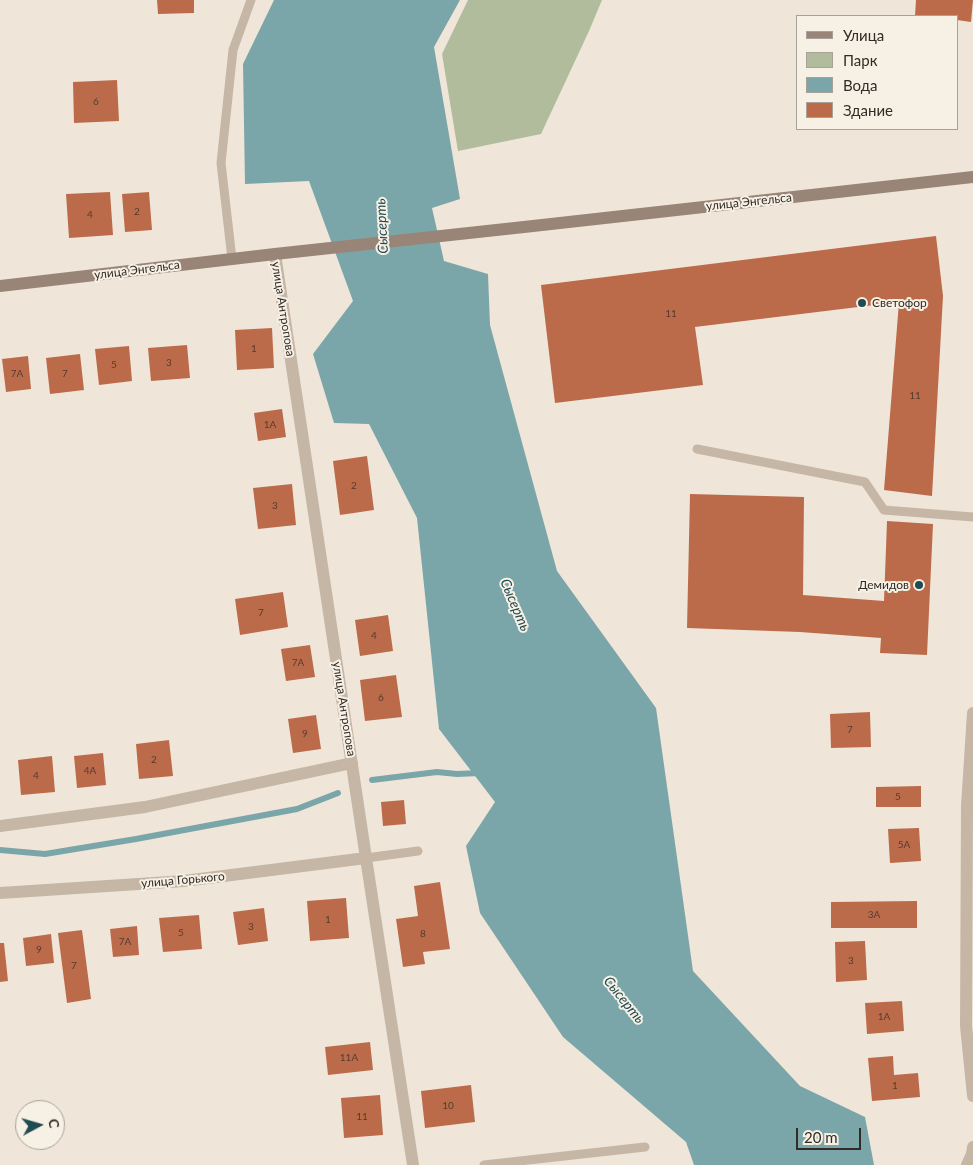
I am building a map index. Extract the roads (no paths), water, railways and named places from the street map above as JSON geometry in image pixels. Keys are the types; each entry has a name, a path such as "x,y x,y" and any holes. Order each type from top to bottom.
{"street":[{"name":"улица Энгельса","path":"0,286 973,177"},
{"name":"улица Антропова","path":"275,254 413,1165"},
{"path":"973,713 967,806 966,1026 973,1096"},
{"path":"0,826 146,807 352,763"},
{"name":"улица Горького","path":"0,894 184,882 366,858"}],"lane":[{"path":"232,260 221,163 233,50 250,0"},
{"path":"697,449 865,482 884,510 973,517"},
{"path":"366,858 418,851"},
{"path":"484,1165 645,1147"}],"water":[{"name":"Сысерть","path":"274,0 460,0 434,47 460,199 432,208 444,261 488,274 490,325 557,571 656,708 693,971 800,1086 865,1117 874,1165 694,1165 686,1142 563,1037 480,913 466,846 495,802 439,729 417,518 369,424 334,423 313,354 353,301 309,181 245,184 243,64"}],"waterway":[{"path":"372,780 437,772 457,774 480,773"},
{"path":"0,850 45,854 136,839 297,809 338,793"}],"place":[{"name":"Светофор","path":"862,303"},
{"name":"Демидов","path":"919,585"}]}
